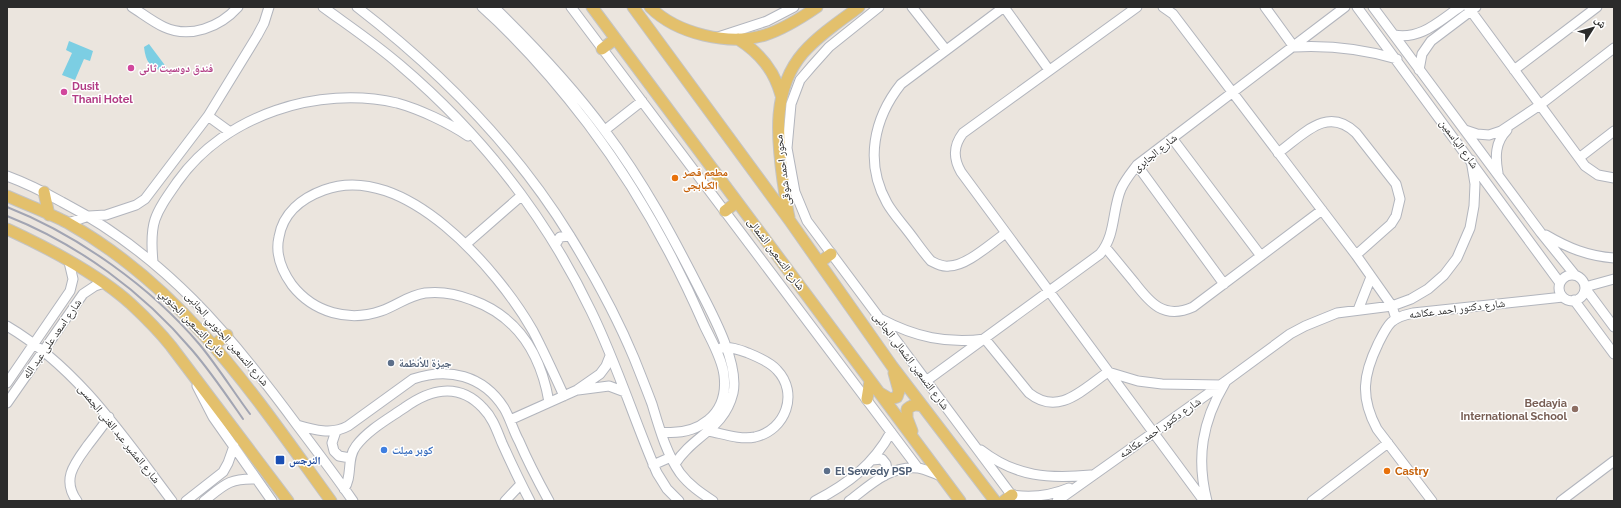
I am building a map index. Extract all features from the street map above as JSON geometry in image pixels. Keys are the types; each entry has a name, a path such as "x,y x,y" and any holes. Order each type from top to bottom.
{"main road":[{"name":"شارع التسعين الشمالى","path":"592,7 960,501"},
{"path":"633,7 820,262 892,366 995,501"},
{"path":"650,7 655,13 675,25 692,32 738,39 765,35 786,26 817,7"},
{"name":"محور احمد شوقى","path":"790,221 786,205 779,155 778,130 785,83 792,68 813,42 859,7"},
{"path":"602,49 615,39"},
{"path":"738,39 766,62 782,95"},
{"path":"44,192 49,215"},
{"name":"شارع التسعين الجنوبي","path":"7,196 68,223 108,248 141,273 181,310 214,345 250,390 331,501"},
{"path":"725,211 737,202"},
{"path":"7,229 70,262 104,283 130,303 156,329 192,373 288,501"},
{"path":"820,262 831,254"},
{"path":"214,345 227,335"},
{"path":"880,393 890,399 896,398 899,394 892,366"},
{"path":"867,399 870,381"},
{"path":"914,439 907,418 907,409 917,404 922,406"}],"street":[{"path":"132,7 165,28 179,32 193,32 220,23 238,7"},
{"path":"68,223 89,216 106,215 136,205 148,195 208,116 257,36 269,7"},
{"path":"323,7 400,65 442,104 480,145 522,196 555,245 588,304 625,392 653,465 667,489 679,501"},
{"path":"357,7 407,48 463,100 534,182 570,236 605,296 646,389 661,432 680,473 690,484 713,501"},
{"path":"482,7 533,58 561,83 604,130 648,194 678,247 711,311 725,347 732,366 734,379 733,392 729,405 723,416 710,431 673,460 653,465"},
{"path":"494,7 526,38 561,83 639,199 670,251 715,349 724,374 722,400 717,410 709,420 699,427 687,432 674,434 661,432"},
{"path":"571,7 918,468"},
{"path":"718,37 767,21 794,7"},
{"name":"شارع التسعين الشمالى الجانبى","path":"879,7 830,47 800,80 791,104 787,148 796,192 807,221 973,443 1010,499"},
{"path":"912,7 946,50"},
{"path":"1006,233 957,265 939,265 931,260 887,203 880,187 874,158 875,140 880,119 885,108 901,84 1004,7 1049,70"},
{"path":"1137,7 963,133 956,145 955,156 957,165 1006,233 1153,433 1205,501"},
{"path":"1163,7 1174,14 1356,255 1392,306 1396,319"},
{"path":"1265,7 1294,47 1325,46 1350,48 1397,59"},
{"name":"شارع الجابرى","path":"926,381 1094,260 1106,248 1110,239 1120,190 1127,176 1137,165 1345,7"},
{"name":"شارع الياسمين","path":"1357,7 1397,59 1560,283"},
{"name":"شارع الياسمين","path":"1373,7 1541,232 1575,275"},
{"path":"1394,35 1408,36 1422,32 1460,7"},
{"path":"1514,70 1597,7"},
{"path":"1419,70 1422,54 1431,41 1472,8 1514,70 1579,158 1591,171 1605,177 1614,178"},
{"path":"1465,130 1477,134 1489,135 1501,132 1540,105 1614,48"},
{"path":"153,262 151,234 154,222 160,207 183,174 211,146 230,132 257,118 289,106 345,98 397,103 435,118 459,130 480,145"},
{"path":"604,130 642,101"},
{"path":"208,116 230,132"},
{"path":"1278,153 1318,124 1328,121 1339,121 1349,126 1356,133 1396,184 1400,199 1396,216 1391,224 1356,255"},
{"path":"1499,175 1496,154 1498,143 1503,134 1511,126"},
{"path":"1579,158 1614,131"},
{"path":"1172,138 1261,256"},
{"name":"شارع دكتور احمد عكاشه","path":"1057,501 1290,334 1321,319 1337,314 1392,306 1411,299 1428,289 1444,275 1457,258 1470,228 1474,206 1475,184 1471,160"},
{"path":"1137,165 1224,284"},
{"name":"شارع التسعين الجنوبي الجانبى","path":"7,176 44,192 89,216 123,238 182,288 227,335 256,370 353,501"},
{"path":"549,402 543,374 529,346 514,326 493,309 481,303 456,295 432,293 409,297 384,310 372,313 350,315 332,313 314,304 293,286 282,267 278,246 281,227 287,216 296,206 320,191 336,186 351,184 367,185 390,192 437,220 466,244 524,317 533,332 564,396"},
{"path":"148,195 152,205 160,207"},
{"path":"466,244 522,196"},
{"path":"1106,248 1150,302 1161,309 1174,312 1187,310 1322,210"},
{"path":"545,229 554,227 559,220"},
{"path":"1541,232 1569,248 1584,254 1614,258"},
{"path":"555,245 560,237 570,236"},
{"name":"شارع اسعد على عبد الله","path":"7,383 70,291 73,279 70,262"},
{"path":"1585,288 1583,295 1574,300 1568,300 1563,297 1560,292 1560,283 1565,277 1575,275 1583,281 1585,288 1614,327"},
{"path":"1358,310 1371,277"},
{"path":"1585,288 1614,279"},
{"name":"شارع اسعد على عبد الله","path":"7,403 83,294 95,286 104,283"},
{"name":"شارع دكتور احمد عكاشه","path":"1432,501 1377,429 1370,416 1366,403 1366,374 1370,361 1388,325 1396,319 1413,313 1563,297"},
{"path":"1574,300 1614,354"},
{"path":"878,317 906,331 929,338 954,341 985,339 1029,393 1044,402 1059,402 1071,398 1108,372"},
{"name":"شارع المشير عبد الغنى الجمسى","path":"7,326 43,350 77,381 109,418 172,501"},
{"path":"710,431 740,437 761,435 777,425 784,416 788,405 786,384 781,374 774,366 751,355 725,347 715,349"},
{"path":"510,420 577,390 600,374 606,366 610,356"},
{"path":"1108,372 1154,384 1182,385 1223,383 1211,411 1202,442 1201,464 1205,501"},
{"path":"192,373 208,407 272,501"},
{"path":"297,426 324,431 336,431 348,426 406,383 425,375 438,373 464,376 476,381 496,398 504,408 534,475 549,501"},
{"path":"577,390 609,386 625,392"},
{"path":"344,489 348,480 350,458 355,447 367,434 417,398 437,392 447,391 467,396 483,408 495,426 530,501"},
{"path":"77,501 70,484 72,469 109,418"},
{"path":"336,431 332,443 334,451 339,456 350,458"},
{"path":"815,501 854,477 872,460 891,432"},
{"path":"973,443 988,456 1028,474 1050,478 1093,475"},
{"path":"1312,501 1388,443"},
{"path":"186,501 223,472 234,446"},
{"path":"872,460 879,459 884,461 887,467 884,476"},
{"path":"1561,501 1614,461"},
{"path":"849,501 884,476 905,469 918,468 942,476"},
{"path":"1597,474 1614,470"},
{"path":"204,501 230,481 240,479 256,479"},
{"path":"505,501 521,484"},
{"name":"شارع دكتور احمد عكاشه","path":"1010,499 1045,496 1062,492 1078,485"}],"water":[{"path":"69,41 93,51 90,61 84,59 75,80 62,75 72,53 66,50"},
{"path":"149,44 167,68 163,72 154,68 147,60 144,47"}],"railway":[{"path":"7,207 60,232 112,265 136,283 181,324 200,345 250,414"},
{"path":"7,216 33,227 84,255 131,289 173,329 192,350 212,375 243,419"}],"place":[{"name":"فندق دوسيت ثانى","path":"131,68"},
{"name":"Dusit Thani Hotel","path":"64,92"},
{"name":"مطعم قصر الكبابجى","path":"675,178"},
{"name":"جيزة للأنظمة","path":"391,363"},
{"name":"Bedayia International School","path":"1575,409"},
{"name":"كوبر ميلت","path":"384,450"},
{"name":"النرجس","path":"280,460"},
{"name":"El Sewedy PSP","path":"827,471"},
{"name":"Castry","path":"1387,471"}]}
